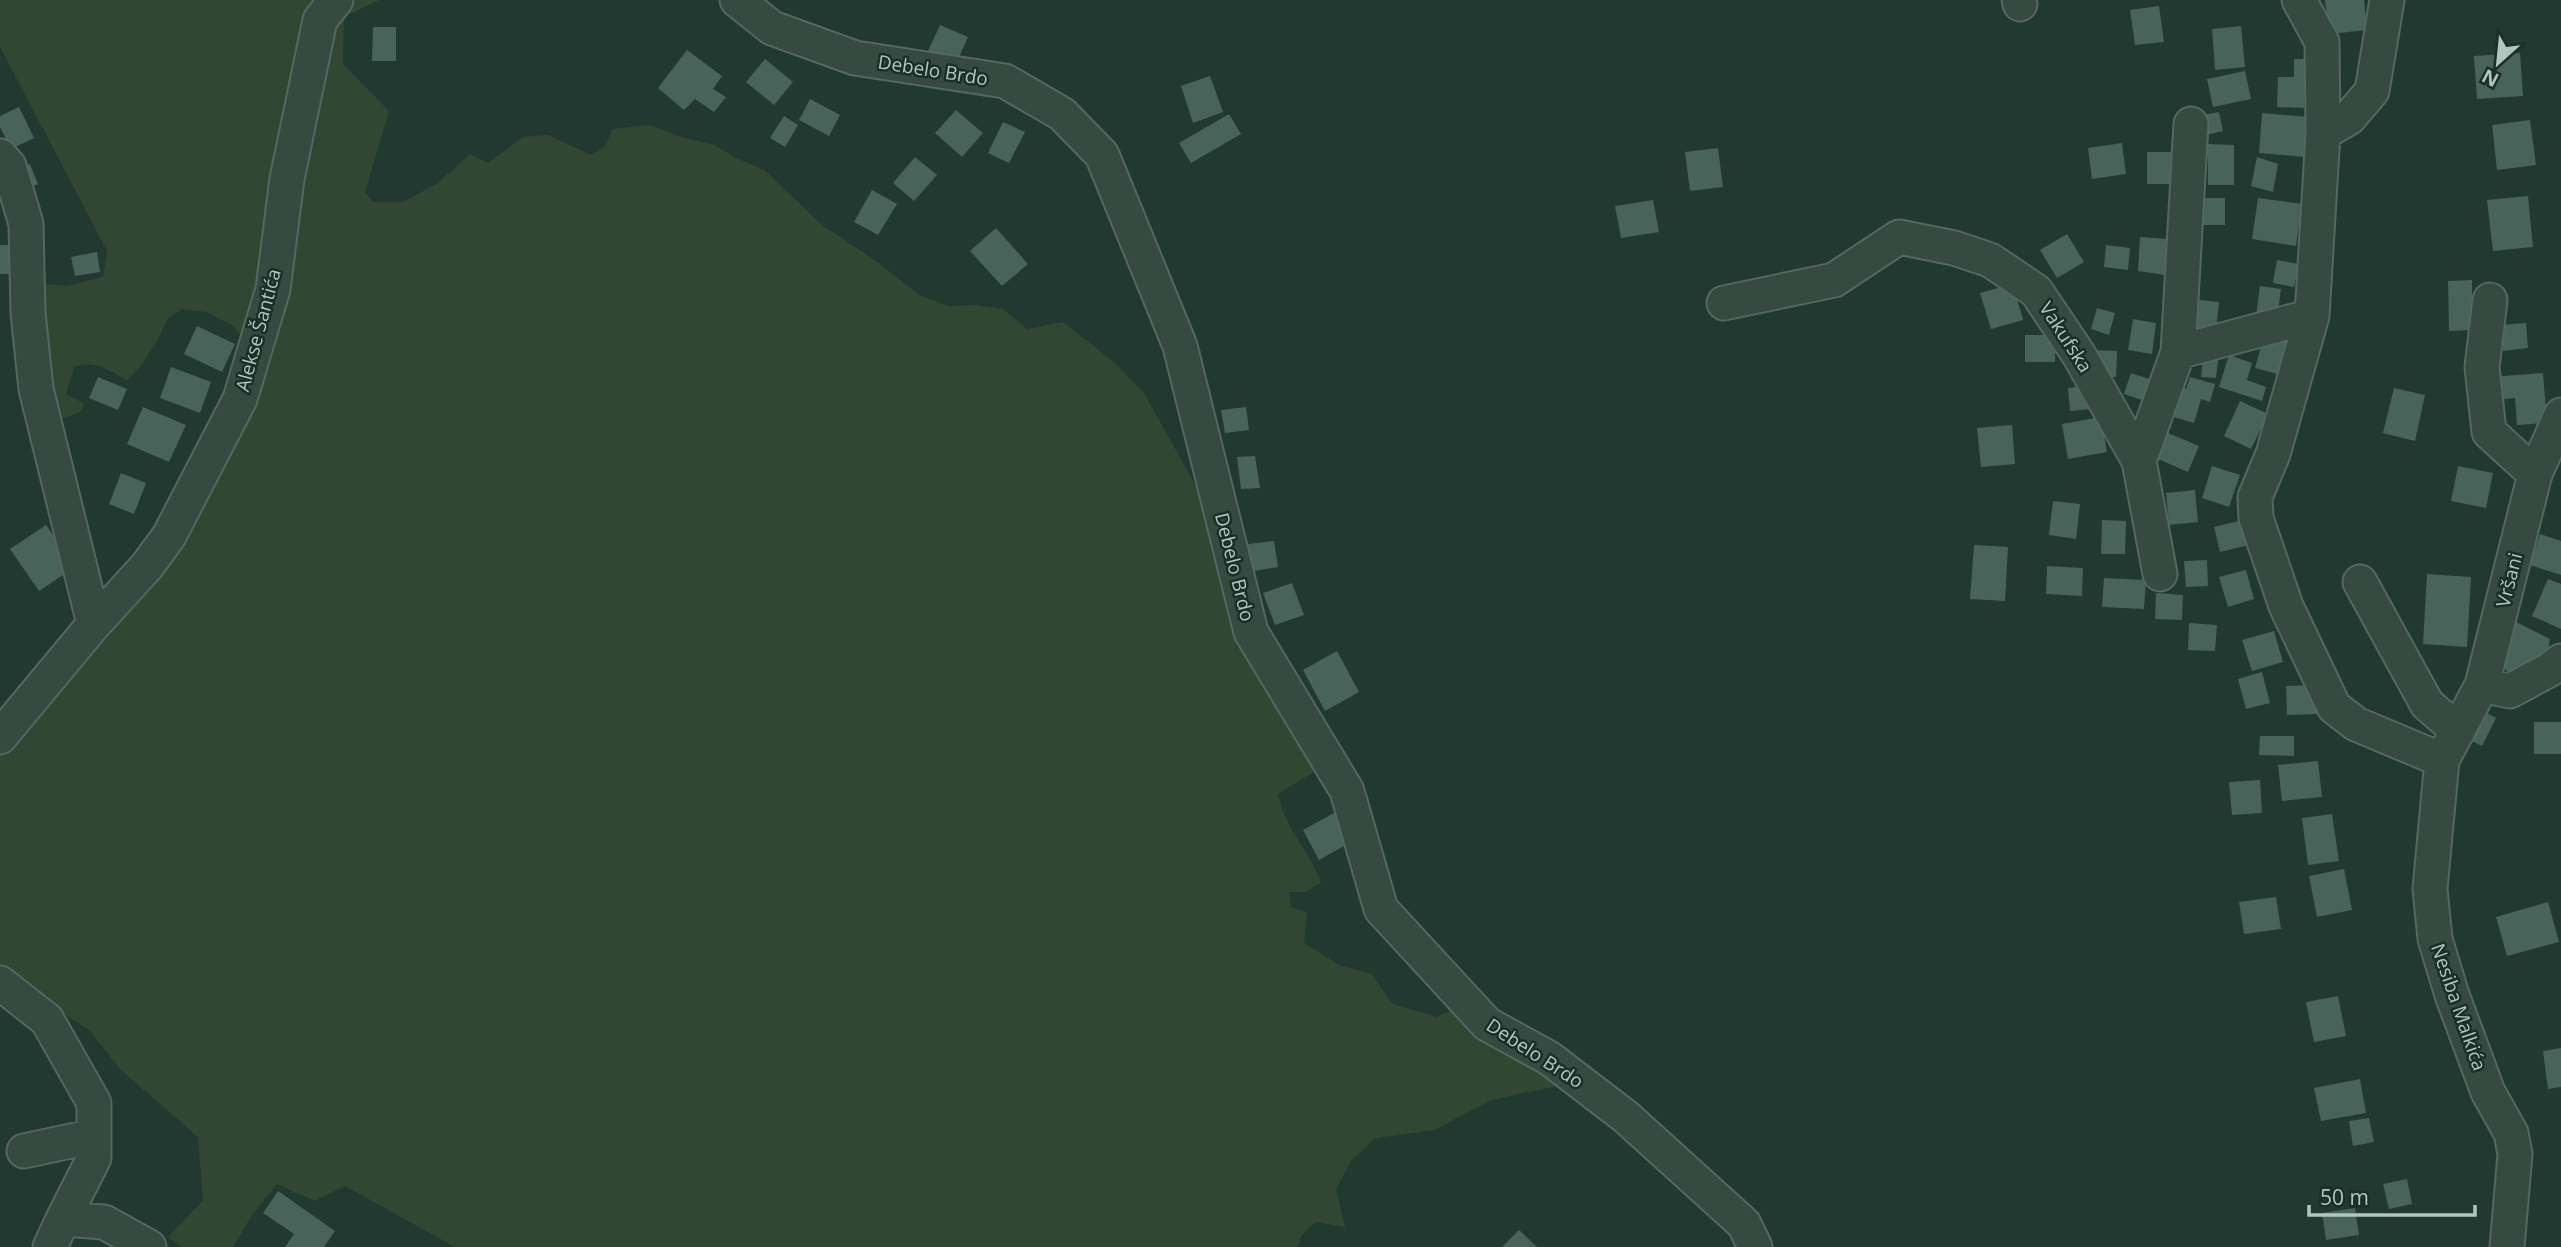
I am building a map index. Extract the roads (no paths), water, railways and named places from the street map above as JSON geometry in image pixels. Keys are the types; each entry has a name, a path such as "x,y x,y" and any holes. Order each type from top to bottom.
{"street":[{"name":"Alekse Šantića","path":"0,737 94,624 147,566 169,536 240,399 274,289 287,179 320,20 336,0"},
{"name":"Debelo Brdo","path":"737,0 772,28 855,58 1006,81 1062,114 1102,155 1180,346 1251,632 1347,791 1381,909 1487,1024 1549,1058 1626,1117 1744,1224 1755,1247"},
{"path":"2299,0 2322,42 2323,133 2312,316 2273,454 2255,497 2256,518 2286,606 2334,707 2356,724 2442,760"},
{"path":"2323,133 2349,118 2372,91 2394,5"},
{"name":"Vakufska","path":"2140,461 2178,352 2191,124"},
{"path":"0,156 9,166 26,224 14,308 94,624"},
{"name":"Vakufska","path":"1724,303 1834,280 1899,237 1955,248 1990,260 2036,291 2079,355 2140,461 2160,574"},
{"path":"2490,300 2482,367 2489,432 2535,474"},
{"path":"2178,352 2312,316"},
{"name":"Vršani","path":"2442,760 2482,685 2535,474 2561,415"},
{"path":"2360,582 2427,704 2458,731"},
{"path":"2482,685 2510,691 2561,661"},
{"name":"Nesiba Malkića","path":"2442,760 2430,889 2435,939 2452,995 2488,1092 2511,1133 2515,1154 2507,1247"},
{"path":"0,983 47,1020 94,1103 94,1158 56,1233"},
{"path":"24,1151 94,1136"},
{"path":"56,1233 104,1222 149,1247"}]}
